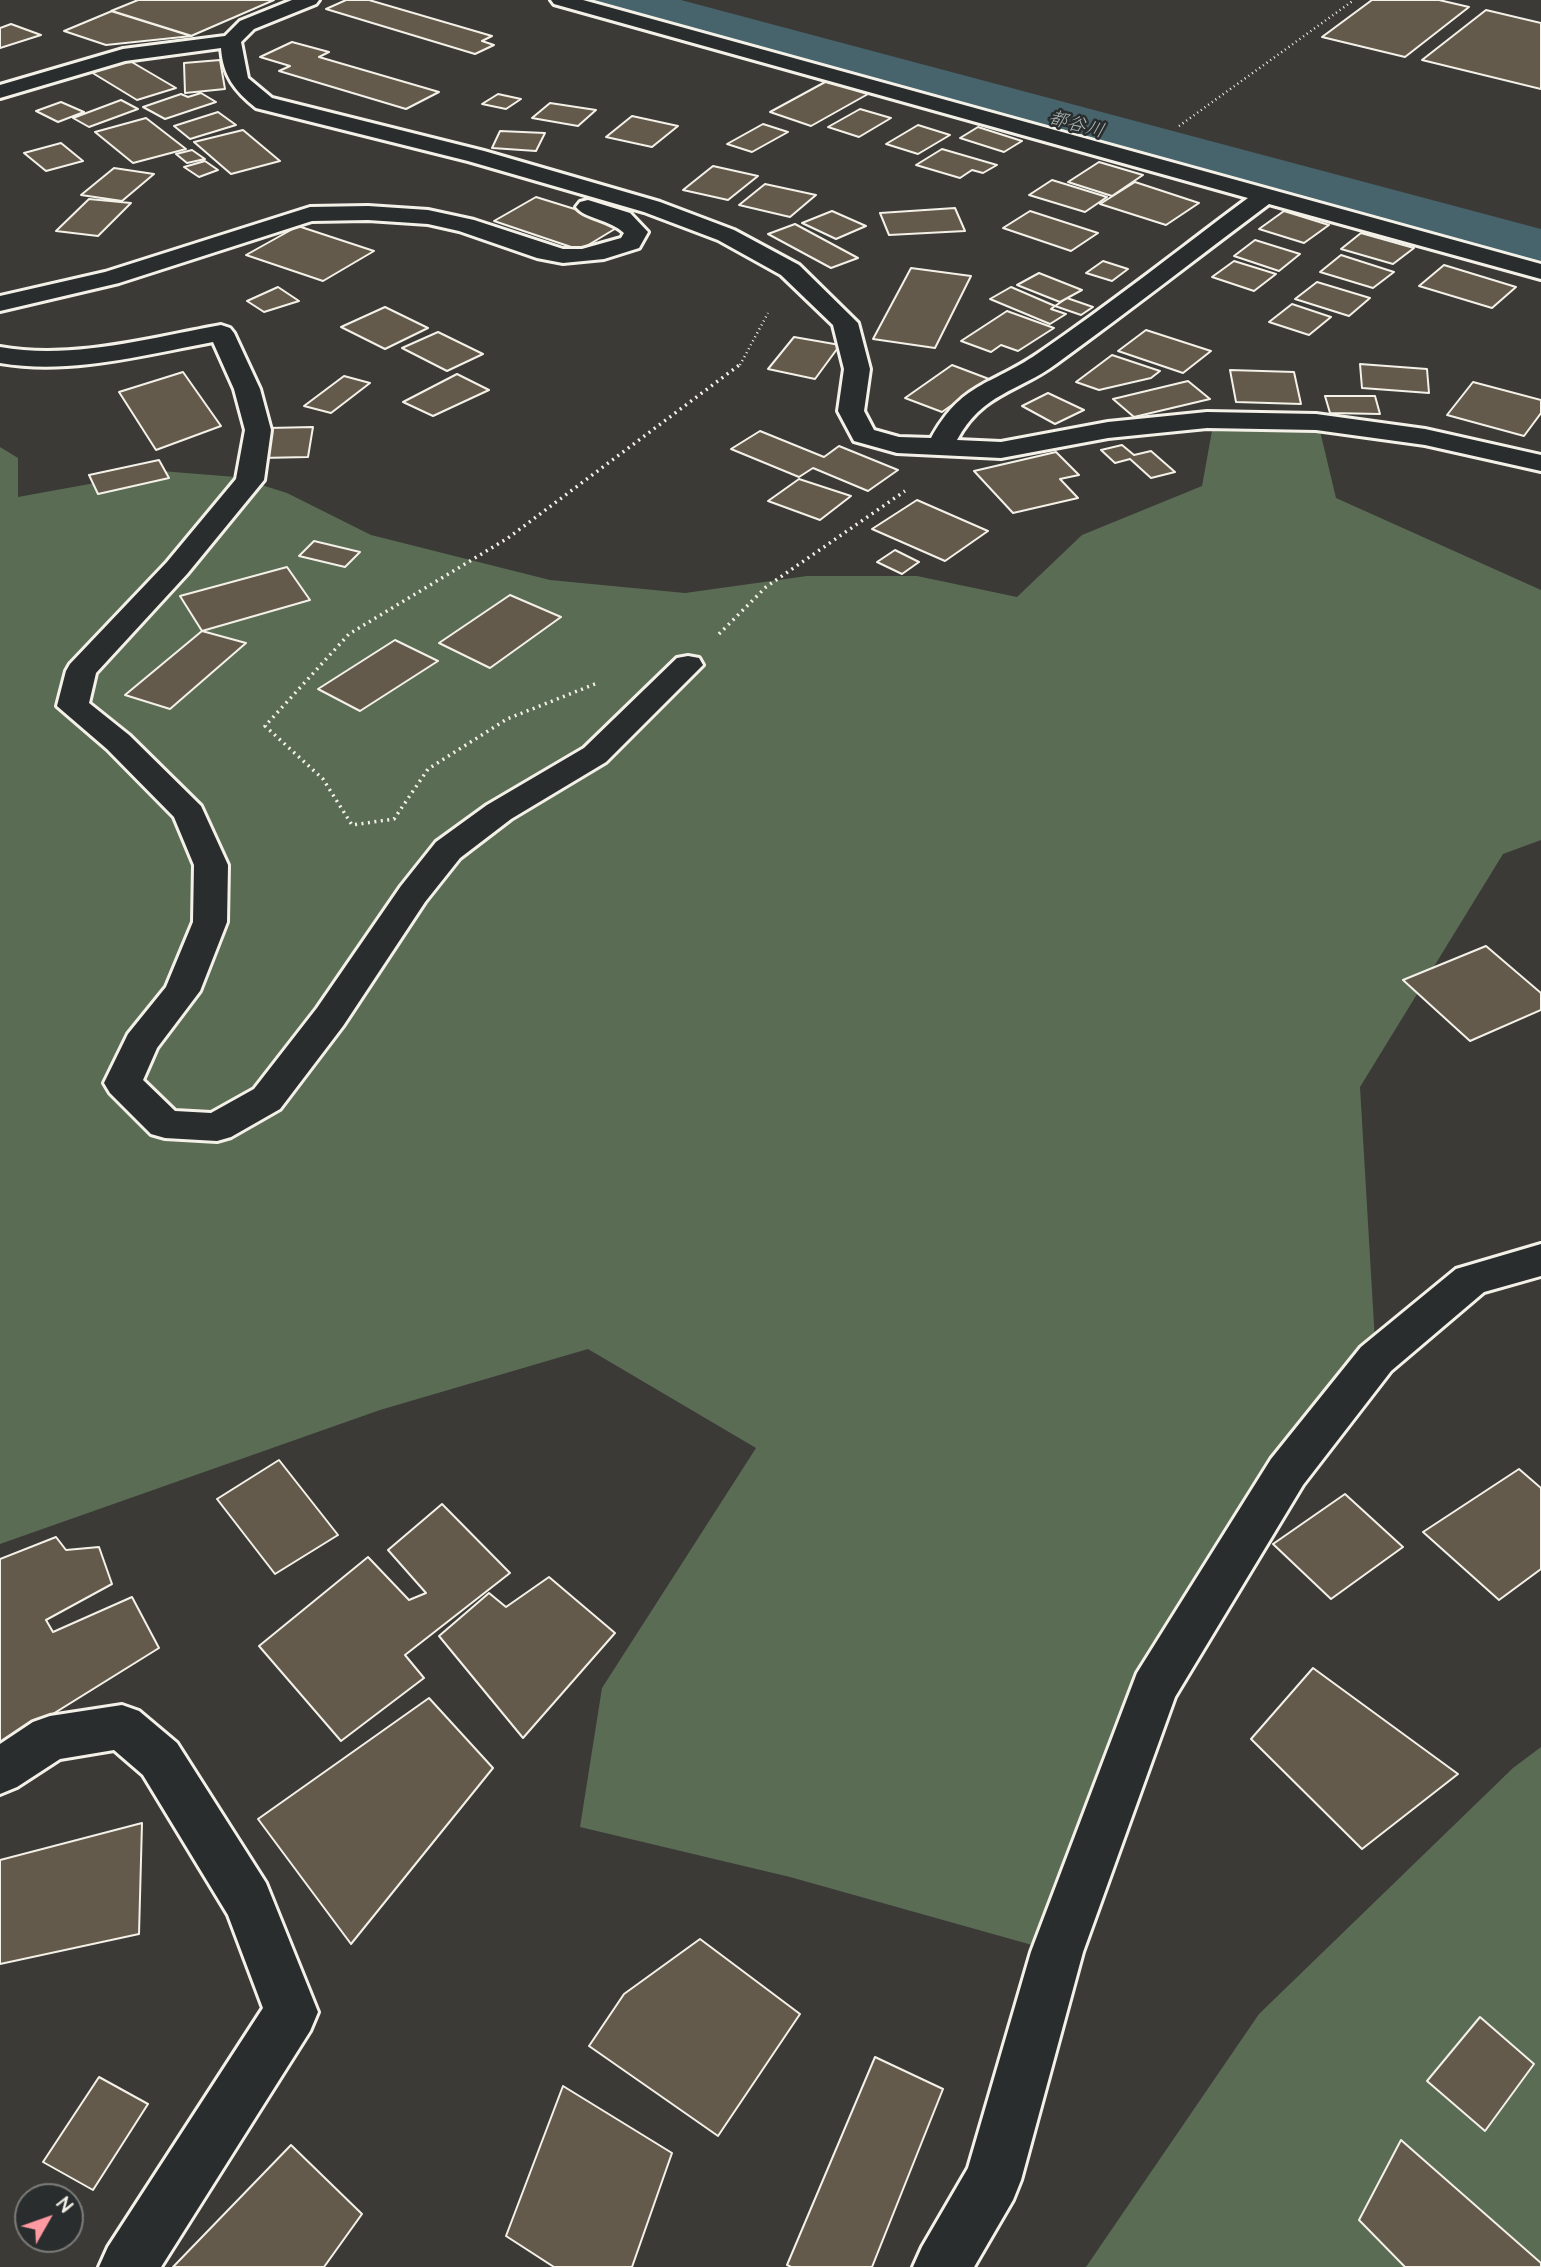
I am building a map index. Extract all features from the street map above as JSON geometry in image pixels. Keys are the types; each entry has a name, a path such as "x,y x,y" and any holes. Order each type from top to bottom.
{"street":[{"path":"0,92 123,55 231,41 247,25 309,0"},
{"path":"561,0 1145,151 1266,195 1541,272"},
{"path":"231,41 231,62 239,85 264,103 476,156 652,206 726,235 790,270 845,323 858,369 851,411 864,435 897,445 1001,450 1108,430 1207,420 1316,422 1425,437 1541,463"},
{"path":"0,304 110,278 310,214 335,212 431,218 467,225 546,255 576,257 608,253 631,243 636,232 622,218 479,169 470,162 476,156"},
{"path":"939,449 956,417 979,396 1044,361 1266,195"},
{"path":"0,355 13,359 62,358 221,333 247,389 258,430 250,480 168,578 81,671 73,706 118,742 189,813 211,865 210,922 181,991 141,1043 123,1083 164,1124 218,1127 267,1099 330,1017 413,894 448,850 499,812 595,755 688,666"},
{"path":"942,2267 993,2180 1058,1952 1154,1688 1287,1472 1376,1359 1470,1280 1541,1260"},
{"path":"0,1771 50,1738 122,1727 160,1759 248,1901 291,2012 128,2267"}],"path":[{"path":"1145,151 1354,0"},
{"path":"790,270 742,363 508,538 349,634 265,726 323,779 352,825 394,820 428,769 507,719 593,684 688,666 766,587 940,468 939,449"}],"green space":[{"path":"1212,431 1320,431 1336,498 1541,590 1541,840 1503,854 1360,1087 1376,1359 1154,1688 1057,1952 790,1877 580,1827 602,1688 756,1448 588,1349 380,1410 0,1544 0,447 18,458 18,497 161,471 236,477 287,493 371,535 550,580 685,593 807,576 917,576 1017,597 1082,535 1202,486"},
{"path":"1541,1747 1541,2267 1086,2267 1259,2014 1513,1768"}],"building":[{"path":"138,0 274,0 191,36 111,11"},
{"path":"346,0 369,0 492,36 482,41 494,45 475,54 326,9"},
{"path":"1372,0 1439,0 1469,7 1405,57 1322,37"},
{"path":"1486,10 1541,23 1541,89 1422,60"},
{"path":"112,11 192,36 106,45 64,31"},
{"path":"11,24 41,35 0,48 0,28"},
{"path":"292,42 329,52 319,57 439,92 406,109 279,71 290,66 260,57"},
{"path":"220,60 225,89 185,93 184,63"},
{"path":"130,61 176,88 137,100 91,72"},
{"path":"827,81 868,94 811,126 770,112"},
{"path":"201,93 216,102 165,119 143,107 181,94 188,97"},
{"path":"498,94 521,99 506,109 482,104"},
{"path":"121,100 138,109 89,127 73,118"},
{"path":"61,102 84,112 58,122 36,111"},
{"path":"550,103 596,110 578,126 532,118"},
{"path":"860,109 891,118 859,137 828,127"},
{"path":"218,112 236,125 190,139 174,126"},
{"path":"632,116 678,126 652,147 606,137"},
{"path":"146,118 186,149 133,163 95,132"},
{"path":"763,124 788,132 752,152 727,144"},
{"path":"918,125 950,135 918,154 886,144"},
{"path":"978,127 1022,141 1004,152 960,138"},
{"path":"243,130 280,161 231,174 194,142"},
{"path":"500,131 545,133 536,151 492,148"},
{"path":"61,143 83,161 46,171 24,153"},
{"path":"942,149 997,165 983,173 972,170 960,178 916,165"},
{"path":"192,150 205,159 187,163 176,154"},
{"path":"205,161 218,170 199,177 184,167"},
{"path":"1099,162 1143,175 1112,196 1068,182"},
{"path":"713,166 758,176 728,200 683,190"},
{"path":"114,168 154,174 122,201 81,195"},
{"path":"1052,180 1107,197 1085,212 1029,195"},
{"path":"1135,182 1199,203 1166,225 1100,204"},
{"path":"765,184 816,195 790,217 739,205"},
{"path":"536,197 623,224 580,250 494,221"},
{"path":"89,199 131,203 98,236 56,231"},
{"path":"955,208 965,231 889,235 880,213"},
{"path":"832,211 866,226 836,239 802,223"},
{"path":"1030,211 1098,233 1071,251 1003,228"},
{"path":"1284,211 1329,225 1304,243 1259,229"},
{"path":"795,224 858,258 831,268 768,234"},
{"path":"298,226 374,251 323,281 246,255"},
{"path":"1361,233 1414,248 1393,264 1341,249"},
{"path":"1255,240 1300,254 1279,271 1234,256"},
{"path":"1341,255 1394,272 1373,288 1320,272"},
{"path":"1103,261 1128,269 1112,281 1086,273"},
{"path":"1234,261 1276,274 1254,291 1212,277"},
{"path":"1444,265 1516,287 1492,308 1419,286"},
{"path":"911,268 971,276 935,348 873,339"},
{"path":"1039,273 1082,290 1060,302 1017,285"},
{"path":"1317,282 1370,298 1349,316 1295,299"},
{"path":"278,287 299,301 264,312 247,301"},
{"path":"1011,287 1055,306 1051,309 1066,314 1050,324 990,299"},
{"path":"1067,298 1093,307 1081,315 1055,306"},
{"path":"1292,304 1331,317 1309,335 1269,322"},
{"path":"385,307 428,328 385,349 341,327"},
{"path":"1007,311 1054,328 1018,351 1001,345 991,352 961,341"},
{"path":"1146,330 1211,351 1183,373 1118,351"},
{"path":"438,332 483,354 447,371 402,348"},
{"path":"794,337 840,345 815,379 768,369"},
{"path":"1112,355 1160,371 1151,378 1099,390 1076,382"},
{"path":"1360,364 1427,369 1429,393 1362,388"},
{"path":"952,365 989,379 942,412 905,398"},
{"path":"1230,370 1294,372 1301,404 1236,402"},
{"path":"183,372 221,426 156,450 119,392"},
{"path":"457,374 489,390 433,416 403,402"},
{"path":"344,376 370,383 331,413 304,406"},
{"path":"1188,381 1210,399 1134,417 1113,399"},
{"path":"1473,382 1541,400 1541,413 1524,436 1447,415"},
{"path":"1048,393 1084,410 1055,424 1022,406"},
{"path":"1325,396 1375,396 1380,414 1330,413"},
{"path":"313,427 308,457 261,458 268,428"},
{"path":"760,431 824,457 839,446 898,470 868,491 813,468 799,477 731,449"},
{"path":"1122,445 1134,455 1151,451 1175,472 1151,478 1130,459 1115,463 1101,450"},
{"path":"1056,452 1079,475 1060,479 1078,498 1013,513 974,471"},
{"path":"159,460 169,478 98,494 89,475"},
{"path":"799,479 851,496 820,520 768,501"},
{"path":"917,500 988,531 945,561 872,529"},
{"path":"314,541 360,552 345,567 299,556"},
{"path":"895,550 919,562 902,574 877,562"},
{"path":"287,567 310,600 202,631 180,596"},
{"path":"510,595 561,617 490,668 439,643"},
{"path":"202,631 246,643 170,709 125,695"},
{"path":"395,640 438,661 360,711 318,689"},
{"path":"1486,946 1541,993 1541,1010 1470,1041 1403,980"},
{"path":"279,1460 338,1535 275,1574 217,1499"},
{"path":"1519,1469 1541,1488 1541,1569 1499,1600 1423,1532"},
{"path":"1345,1494 1403,1547 1331,1599 1273,1544"},
{"path":"442,1504 510,1573 405,1655 424,1678 341,1741 259,1646 368,1557 409,1600 426,1593 388,1550"},
{"path":"56,1537 66,1550 99,1547 112,1584 46,1620 53,1632 132,1597 159,1648 0,1747 0,1559"},
{"path":"549,1577 615,1633 523,1738 439,1636 489,1593 506,1607"},
{"path":"1313,1668 1458,1774 1362,1849 1251,1739"},
{"path":"429,1698 493,1768 351,1944 258,1819"},
{"path":"142,1823 139,1934 0,1964 0,1860"},
{"path":"700,1939 800,2014 718,2136 589,2046 624,1994"},
{"path":"1480,2017 1534,2064 1485,2131 1427,2081"},
{"path":"875,2057 943,2089 872,2267 791,2267 787,2265"},
{"path":"99,2077 148,2104 93,2190 43,2162"},
{"path":"563,2086 672,2153 632,2267 554,2267 506,2236"},
{"path":"1401,2140 1541,2263 1541,2267 1405,2267 1359,2220"},
{"path":"291,2145 362,2214 324,2267 173,2267"}],"waterway":[{"name":"都谷川","path":"611,0 1541,252"}]}
